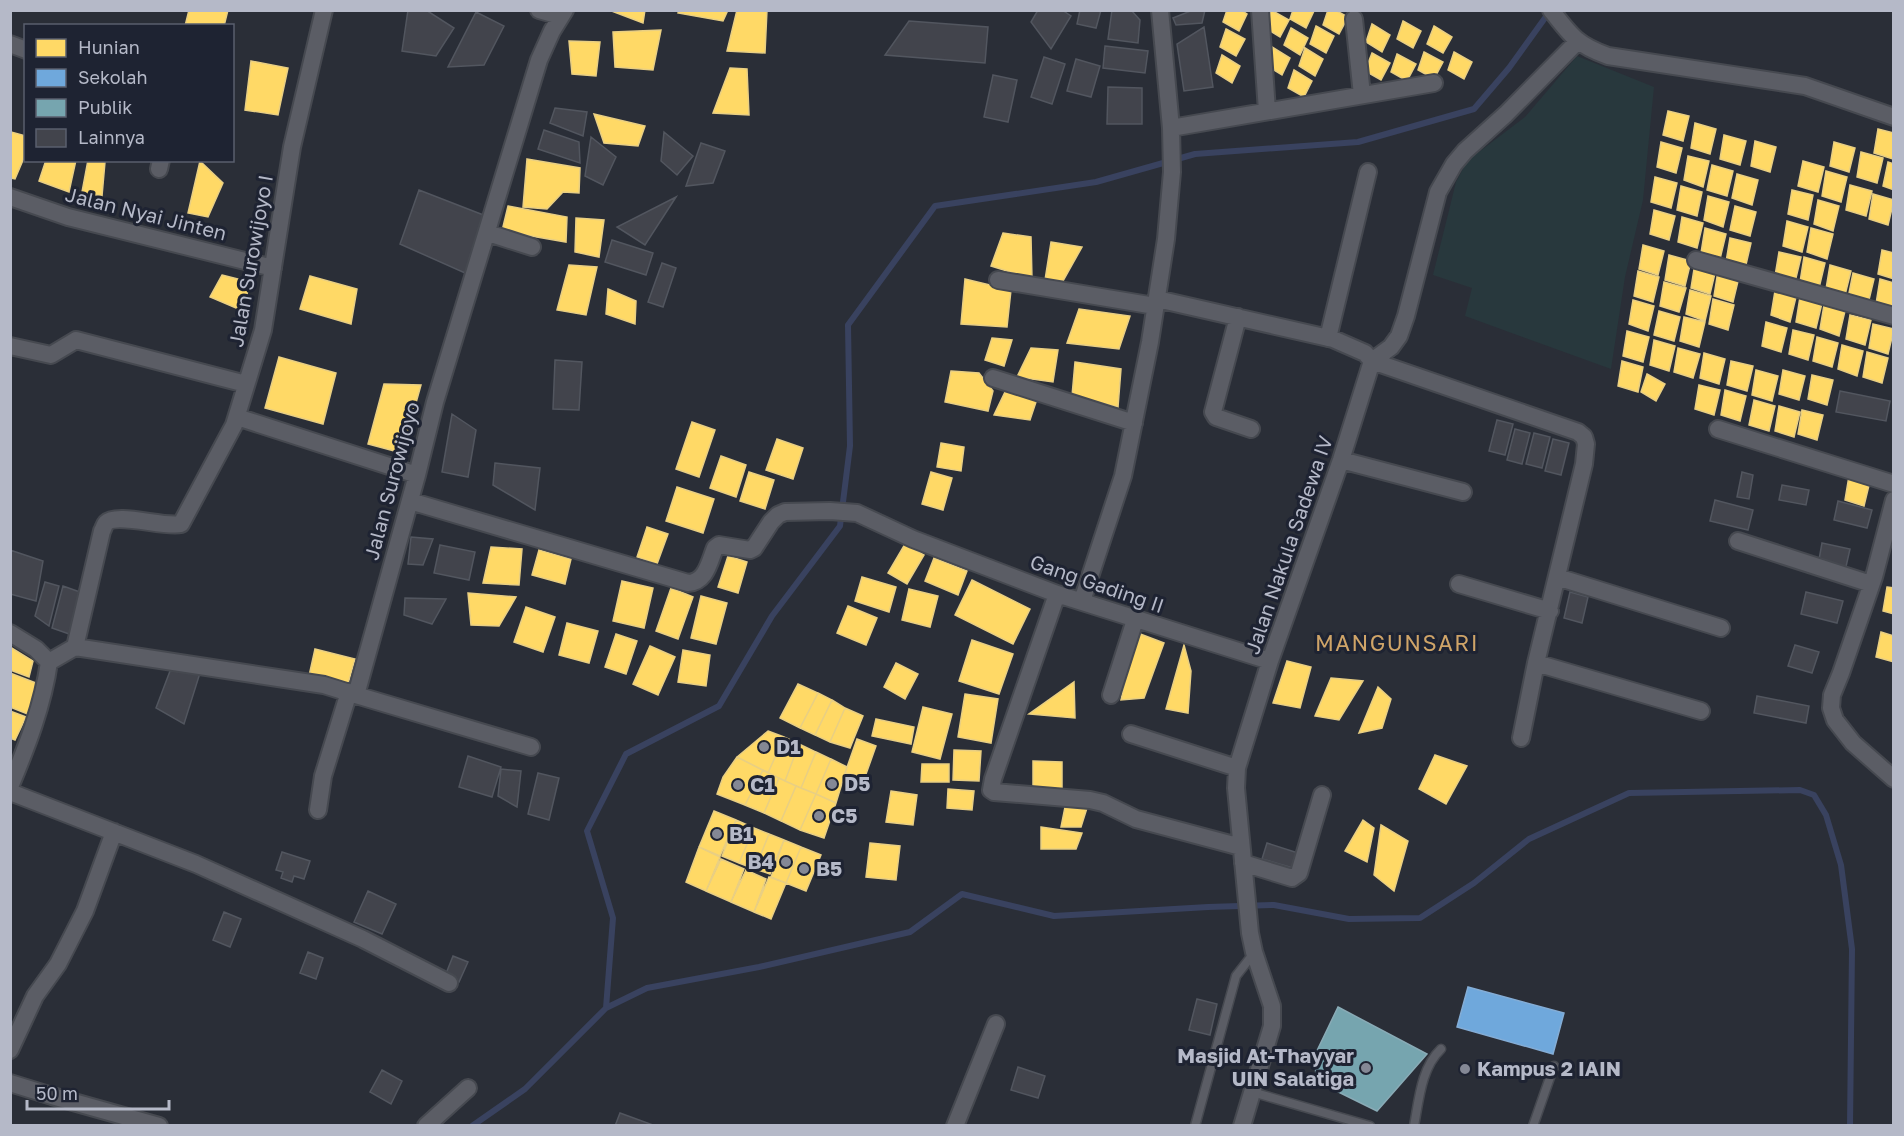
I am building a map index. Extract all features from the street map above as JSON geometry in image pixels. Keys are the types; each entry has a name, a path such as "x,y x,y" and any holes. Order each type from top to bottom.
{"street":[{"name":"Jalan Surowijoyo I","path":"75,646 106,522 116,518 166,525 181,524 234,425 263,330 292,147 324,10"},
{"path":"539,10 562,13"},
{"path":"1082,601 1123,476 1150,342 1166,239 1172,172 1160,10"},
{"path":"1260,10 1267,111"},
{"name":"Jalan Surowijoyo","path":"318,810 324,776 352,693 410,501 435,402 539,60 562,13"},
{"path":"1554,15 1577,42 1608,56 1805,86 1893,117"},
{"path":"1354,19 1362,95"},
{"path":"1372,361 1390,347 1399,336 1415,286 1438,192 1454,164 1577,42"},
{"path":"1171,136 1267,111 1434,83"},
{"path":"1328,338 1368,172"},
{"name":"Jalan Nyai Jinten","path":"10,197 68,217 273,268"},
{"path":"488,233 532,247"},
{"path":"1696,260 1893,316"},
{"path":"998,280 1238,317 1328,338 1365,353 1372,361 1578,432 1584,437 1586,444 1584,464 1536,663 1521,738"},
{"path":"1238,317 1213,412 1216,417 1251,429"},
{"path":"10,346 51,355 76,340 246,384"},
{"name":"Jalan Nakula Sadewa IV","path":"1242,1125 1251,1091 1268,1044 1272,1026 1272,1006 1250,933 1236,788 1237,768 1270,661 1341,460 1372,361"},
{"path":"993,378 1134,423"},
{"path":"237,417 417,475"},
{"path":"1718,429 1893,484"},
{"path":"1341,460 1463,492"},
{"path":"1893,500 1871,584 1832,695 1831,708 1835,720 1853,743 1893,779"},
{"name":"Gang Gading II","path":"410,501 688,583 700,580 715,548 719,545 744,550 754,548 778,515 793,511 858,513 913,539 1057,594 1270,661"},
{"path":"1738,541 1871,584"},
{"path":"1557,577 1721,628"},
{"path":"1459,584 1550,611"},
{"path":"1057,594 991,790 1103,803 1137,819 1242,855 1292,878 1299,873 1322,795"},
{"path":"1111,694 1135,620"},
{"path":"10,633 36,649 49,662"},
{"path":"49,662 75,646 324,685 531,747"},
{"path":"10,787 29,740 47,681 49,662"},
{"path":"1536,663 1701,711"},
{"path":"1131,734 1237,768"},
{"path":"10,792 196,864 363,939 449,983"},
{"path":"10,1050 35,996 58,964 86,911 114,832"},
{"path":"955,1125 996,1024"},
{"path":"10,1083 159,1125"},
{"path":"426,1125 468,1088"}],"lane":[{"path":"1195,1125 1236,976 1254,952"},
{"path":"1414,1125 1426,1071 1432,1058 1441,1049"},
{"path":"1533,1125 1554,1066"},
{"path":"1251,1091 1370,1125"}],"shaded area":[{"path":"1577,56 1654,87 1643,200 1625,277 1611,369 1465,316 1472,288 1433,275 1456,182 1467,161 1525,117"}],"building: Hunian":[{"path":"189,10 228,10 224,24 186,24"},
{"path":"609,10 645,10 643,23"},
{"path":"679,10 728,10 723,21 678,13"},
{"path":"737,10 767,10 765,53 727,51"},
{"path":"1227,10 1241,10 1247,14 1239,31 1223,22"},
{"path":"1271,10 1289,20 1280,37 1265,28"},
{"path":"1293,10 1314,11 1306,28 1290,19"},
{"path":"1328,10 1335,10 1348,17 1339,34 1323,25"},
{"path":"1403,21 1421,31 1413,48 1397,39"},
{"path":"1372,24 1390,35 1382,52 1366,42"},
{"path":"1316,26 1334,36 1326,53 1310,44"},
{"path":"1434,26 1452,37 1443,53 1427,44"},
{"path":"1291,28 1308,38 1300,55 1284,45"},
{"path":"1226,29 1245,39 1236,56 1220,47"},
{"path":"661,30 653,70 615,67 613,32"},
{"path":"569,41 600,42 596,76 572,74"},
{"path":"1272,47 1290,58 1282,75 1266,65"},
{"path":"1305,48 1323,59 1315,76 1299,66"},
{"path":"1424,52 1443,62 1434,79 1418,70"},
{"path":"1454,52 1472,62 1464,79 1448,70"},
{"path":"1372,53 1390,63 1381,80 1365,71"},
{"path":"1397,54 1416,64 1407,81 1391,72"},
{"path":"1222,55 1240,66 1232,83 1216,73"},
{"path":"251,61 288,68 278,115 245,110"},
{"path":"730,68 747,69 749,115 713,113"},
{"path":"1294,70 1312,81 1304,97 1288,88"},
{"path":"1668,111 1689,116 1683,141 1663,135"},
{"path":"594,114 645,126 638,146 604,143"},
{"path":"1695,123 1716,129 1710,154 1691,148"},
{"path":"1878,129 1894,133 1893,159 1874,153"},
{"path":"11,132 24,135 24,158 15,179 10,178"},
{"path":"1724,135 1746,141 1740,165 1720,159"},
{"path":"1755,141 1776,147 1770,172 1751,166"},
{"path":"1661,142 1682,148 1676,173 1657,167"},
{"path":"1834,142 1855,148 1849,172 1830,166"},
{"path":"1861,152 1883,158 1877,183 1857,177"},
{"path":"1688,156 1709,161 1703,187 1684,180"},
{"path":"527,159 580,168 579,193 563,192 547,209 523,207"},
{"path":"1803,161 1824,167 1818,192 1798,186"},
{"path":"45,162 76,162 69,192 39,181"},
{"path":"88,162 105,162 102,196 82,192"},
{"path":"201,162 223,183 208,217 188,213"},
{"path":"1888,162 1894,164 1894,190 1883,186"},
{"path":"1712,165 1733,171 1727,196 1707,190"},
{"path":"1826,171 1847,177 1841,202 1822,196"},
{"path":"1737,174 1758,180 1752,205 1732,198"},
{"path":"1655,177 1677,183 1671,208 1651,202"},
{"path":"1850,185 1872,191 1866,216 1846,210"},
{"path":"1681,186 1702,192 1697,216 1677,210"},
{"path":"1792,190 1813,195 1808,220 1788,214"},
{"path":"1873,194 1894,200 1888,225 1869,219"},
{"path":"1708,196 1729,202 1723,227 1704,220"},
{"path":"1818,200 1839,206 1833,231 1814,224"},
{"path":"508,206 567,217 566,242 502,231"},
{"path":"1735,206 1756,212 1750,236 1730,230"},
{"path":"1654,210 1675,216 1669,240 1650,234"},
{"path":"1682,217 1703,223 1697,248 1678,242"},
{"path":"576,218 604,220 599,257 575,252"},
{"path":"1787,221 1808,227 1802,252 1783,246"},
{"path":"1705,228 1726,234 1720,259 1701,253"},
{"path":"1811,228 1833,234 1827,259 1807,252"},
{"path":"1003,233 1031,237 1032,279 991,266"},
{"path":"1730,238 1751,243 1745,269 1726,262"},
{"path":"1051,242 1082,247 1063,281 1045,280"},
{"path":"1643,245 1664,251 1658,275 1639,269"},
{"path":"1882,250 1894,253 1894,279 1878,274"},
{"path":"1779,252 1801,257 1795,282 1775,276"},
{"path":"1669,255 1691,261 1685,286 1665,280"},
{"path":"1804,257 1825,263 1819,288 1800,282"},
{"path":"1695,263 1716,269 1710,294 1691,288"},
{"path":"569,265 597,267 586,315 557,310"},
{"path":"1830,265 1851,271 1845,295 1826,289"},
{"path":"1638,271 1659,277 1653,302 1634,296"},
{"path":"1718,271 1739,277 1733,302 1714,296"},
{"path":"1853,273 1874,279 1868,304 1848,298"},
{"path":"222,275 250,282 243,311 210,297"},
{"path":"310,276 357,289 351,324 300,309"},
{"path":"965,279 1011,290 1007,327 961,324"},
{"path":"1880,279 1894,283 1894,309 1876,304"},
{"path":"1664,282 1686,288 1679,312 1660,306"},
{"path":"608,289 636,301 635,324 606,314"},
{"path":"1690,290 1711,296 1705,321 1686,314"},
{"path":"1775,291 1796,297 1790,322 1771,315"},
{"path":"1800,297 1822,303 1816,328 1796,322"},
{"path":"1713,299 1734,305 1728,330 1709,324"},
{"path":"1633,300 1654,306 1648,331 1629,324"},
{"path":"1824,305 1845,311 1839,336 1820,329"},
{"path":"1079,309 1130,316 1119,349 1067,343"},
{"path":"1659,311 1680,317 1674,341 1654,335"},
{"path":"1850,315 1871,320 1865,345 1846,339"},
{"path":"1684,317 1705,322 1699,347 1680,341"},
{"path":"1766,322 1787,328 1781,352 1762,346"},
{"path":"1873,324 1894,329 1888,354 1869,348"},
{"path":"1793,330 1814,335 1808,360 1789,354"},
{"path":"1627,331 1649,337 1643,362 1623,356"},
{"path":"1817,337 1838,343 1832,367 1813,361"},
{"path":"992,338 1012,340 1004,366 985,360"},
{"path":"1654,340 1675,346 1669,371 1650,365"},
{"path":"1842,345 1863,351 1857,376 1838,369"},
{"path":"1031,348 1058,350 1053,382 1017,377"},
{"path":"1678,348 1700,354 1693,378 1674,372"},
{"path":"1867,352 1888,358 1882,383 1863,377"},
{"path":"1704,353 1725,359 1719,384 1700,378"},
{"path":"279,357 336,373 323,424 265,408"},
{"path":"1622,361 1643,367 1638,392 1618,386"},
{"path":"1731,361 1753,366 1747,391 1727,385"},
{"path":"1075,362 1121,369 1118,407 1072,396"},
{"path":"1756,370 1778,376 1772,401 1752,395"},
{"path":"1783,370 1805,376 1799,400 1779,394"},
{"path":"951,371 979,373 993,391 988,411 945,402"},
{"path":"1647,374 1665,384 1656,401 1641,392"},
{"path":"1812,375 1833,380 1827,405 1808,399"},
{"path":"384,384 421,385 402,453 368,444"},
{"path":"1699,385 1720,390 1714,415 1695,409"},
{"path":"1725,390 1746,396 1740,421 1721,415"},
{"path":"1005,392 1039,393 1030,420 994,415"},
{"path":"1754,400 1775,406 1769,431 1749,425"},
{"path":"1779,406 1800,412 1794,437 1775,431"},
{"path":"1802,410 1823,415 1817,440 1798,434"},
{"path":"692,422 715,430 699,477 676,469"},
{"path":"777,439 803,448 793,479 766,470"},
{"path":"941,443 964,447 961,471 937,467"},
{"path":"721,456 746,465 736,497 710,488"},
{"path":"749,472 774,480 765,509 740,501"},
{"path":"931,472 952,478 943,510 922,504"},
{"path":"1849,476 1870,481 1864,506 1845,500"},
{"path":"677,487 714,499 703,533 666,521"},
{"path":"647,527 668,534 657,564 637,557"},
{"path":"905,544 924,555 907,584 888,573"},
{"path":"491,547 522,549 519,585 483,583"},
{"path":"539,550 571,559 565,584 532,575"},
{"path":"728,556 747,562 738,593 718,587"},
{"path":"934,558 967,571 958,595 925,581"},
{"path":"862,577 896,587 889,612 855,601"},
{"path":"972,580 1030,609 1013,644 955,615"},
{"path":"622,581 653,588 644,628 613,621"},
{"path":"1887,587 1894,588 1894,614 1883,611"},
{"path":"671,588 693,597 678,639 656,631"},
{"path":"909,589 938,596 930,627 902,620"},
{"path":"468,593 516,597 499,626 471,625"},
{"path":"701,596 727,603 716,644 691,638"},
{"path":"848,606 877,618 866,645 837,633"},
{"path":"526,607 555,617 543,652 514,642"},
{"path":"567,623 598,631 589,663 559,655"},
{"path":"1135,632 1164,643 1144,698 1121,700"},
{"path":"1881,632 1894,636 1894,662 1876,657"},
{"path":"616,634 637,641 626,674 605,667"},
{"path":"972,640 1013,654 999,694 959,681"},
{"path":"1184,645 1191,671 1188,713 1166,709"},
{"path":"650,646 675,657 658,695 633,684"},
{"path":"10,647 33,661 29,677 10,670"},
{"path":"315,649 355,659 348,684 309,676"},
{"path":"683,650 710,655 706,686 678,682"},
{"path":"1287,661 1311,667 1300,708 1273,703"},
{"path":"896,663 918,674 905,699 884,687"},
{"path":"10,673 36,683 30,715 10,707"},
{"path":"1331,678 1363,681 1339,720 1315,716"},
{"path":"1074,682 1075,718 1029,714"},
{"path":"798,684 818,693 800,728 780,718"},
{"path":"1378,687 1391,699 1382,728 1359,733"},
{"path":"818,693 832,700 815,735 800,728"},
{"path":"965,694 998,699 991,743 958,737"},
{"path":"832,700 845,708 830,742 815,735"},
{"path":"923,707 952,714 940,759 912,752"},
{"path":"845,708 863,716 850,748 830,742"},
{"path":"10,711 26,717 15,740 10,738"},
{"path":"876,719 914,727 911,744 872,736"},
{"name":"D1","path":"768,731 784,737 768,773 737,757"},
{"path":"784,737 799,744 785,781 768,773"},
{"path":"857,739 876,746 865,777 845,773"},
{"path":"799,744 816,752 801,788 785,781"},
{"path":"954,750 981,751 979,781 953,780"},
{"path":"816,752 831,759 816,794 801,788"},
{"path":"1435,755 1467,766 1446,804 1419,789"},
{"name":"C1","path":"737,757 763,770 745,805 717,794 723,777"},
{"name":"D5","path":"831,759 847,767 836,803 816,794"},
{"path":"1033,761 1062,762 1062,795 1033,795"},
{"path":"922,764 949,764 949,782 921,782"},
{"path":"763,770 779,778 764,813 745,805"},
{"path":"779,778 796,786 781,821 764,813"},
{"path":"796,786 816,794 800,830 781,821"},
{"path":"948,789 974,791 972,810 947,808"},
{"path":"891,791 917,795 913,825 886,822"},
{"name":"C5","path":"816,794 836,803 824,838 800,830"},
{"path":"1065,807 1087,808 1081,827 1061,827"},
{"name":"B1","path":"714,811 736,820 720,856 699,847"},
{"path":"736,820 754,828 739,863 722,856"},
{"path":"1363,820 1374,828 1367,862 1345,851"},
{"path":"1381,825 1408,841 1394,891 1374,875"},
{"path":"1041,827 1082,833 1076,849 1041,849"},
{"path":"754,828 769,834 755,869 739,863"},
{"name":"B4","path":"769,834 784,840 770,874 755,869"},
{"name":"B4","path":"784,840 801,847 786,883 771,877"},
{"path":"870,843 900,846 896,880 866,877"},
{"path":"699,847 720,857 706,891 686,882"},
{"name":"B5","path":"801,847 821,855 806,891 786,883"},
{"path":"721,859 744,869 731,902 706,891"},
{"path":"746,870 766,879 754,912 731,902"},
{"path":"769,877 786,883 771,919 754,912"}],"building: Sekolah":[{"path":"1468,987 1564,1013 1553,1054 1457,1027"}],"building: Publik":[{"name":"Masjid At-Thayyar UIN Salatiga","path":"1338,1007 1427,1054 1377,1111 1316,1081 1315,1055"}],"building: Lainnya":[{"path":"408,10 426,10 454,28 436,56 402,51"},
{"path":"1038,10 1062,10 1071,16 1051,49 1031,22"},
{"path":"1080,10 1101,10 1096,28 1077,24"},
{"path":"1112,10 1131,10 1140,20 1138,43 1108,39"},
{"path":"1193,10 1205,10 1202,23 1176,25 1173,18"},
{"path":"476,12 504,26 484,65 448,67"},
{"path":"909,21 988,27 985,63 885,55"},
{"path":"1204,27 1213,87 1184,91 1177,44"},
{"path":"1105,46 1148,51 1145,73 1103,68"},
{"path":"1044,57 1065,64 1052,104 1031,97"},
{"path":"1076,59 1100,66 1091,97 1067,91"},
{"path":"993,75 1017,80 1008,122 984,117"},
{"path":"1108,87 1142,88 1142,124 1107,124"},
{"path":"555,108 587,112 583,136 550,123"},
{"path":"544,130 579,142 580,163 538,149"},
{"path":"664,132 693,156 677,175 661,161"},
{"path":"591,137 616,157 603,185 585,176"},
{"path":"701,143 725,151 713,183 686,186"},
{"path":"419,190 486,216 465,273 400,244"},
{"path":"676,197 645,245 617,227"},
{"path":"612,240 653,253 646,275 605,262"},
{"path":"662,263 676,268 663,307 648,302"},
{"path":"555,360 582,362 579,410 553,409"},
{"path":"1840,391 1890,401 1886,421 1836,412"},
{"path":"452,414 476,430 468,477 442,472"},
{"path":"1497,420 1513,424 1505,455 1489,451"},
{"path":"1515,429 1530,433 1522,464 1507,460"},
{"path":"1534,433 1550,437 1542,468 1526,464"},
{"path":"1553,439 1569,443 1561,475 1545,471"},
{"path":"495,463 540,468 535,510 493,485"},
{"path":"1742,472 1753,475 1749,499 1737,497"},
{"path":"1782,485 1809,490 1806,505 1779,500"},
{"path":"1715,500 1753,510 1748,530 1710,521"},
{"path":"1838,501 1872,510 1867,528 1834,520"},
{"path":"411,537 433,539 423,565 408,564"},
{"path":"1822,543 1850,549 1845,571 1818,565"},
{"path":"440,545 475,552 469,580 434,573"},
{"path":"10,550 43,561 36,601 10,594"},
{"path":"45,582 59,586 49,626 35,616"},
{"path":"63,586 80,592 72,635 52,628"},
{"path":"1570,592 1588,597 1582,623 1564,618"},
{"path":"1806,592 1843,601 1837,623 1801,614"},
{"path":"405,598 446,599 432,624 404,615"},
{"path":"1795,645 1819,652 1812,673 1788,666"},
{"path":"170,671 200,673 184,724 156,708"},
{"path":"1757,696 1809,706 1806,723 1754,713"},
{"path":"468,756 501,767 492,797 459,787"},
{"path":"501,769 521,771 517,807 498,796"},
{"path":"538,773 559,778 549,820 528,814"},
{"path":"1267,843 1298,853 1293,868 1262,859"},
{"path":"282,852 310,861 304,879 294,876 292,882 281,878 283,872 276,870"},
{"path":"368,891 396,904 382,934 354,922"},
{"path":"224,912 241,919 230,947 213,940"},
{"path":"308,952 323,958 316,979 300,973"},
{"path":"453,956 468,962 459,982 445,976"},
{"path":"1197,999 1217,1004 1210,1035 1189,1030"},
{"path":"1018,1067 1045,1076 1038,1098 1011,1090"},
{"path":"382,1070 402,1081 391,1104 370,1092"},
{"path":"620,1113 653,1125 653,1126 615,1126"}],"waterway":[{"path":"472,1126 525,1089 606,1008 613,918 587,831 626,754 719,706 772,616 840,526 850,446 848,325 935,206 1096,182 1195,154 1358,142 1474,109 1509,68 1550,11"},
{"path":"606,1008 647,988 759,967 910,932 962,894 1054,916 1274,905 1349,919 1420,918 1474,883 1529,839 1629,793 1800,790 1814,795 1826,815 1841,865 1852,949 1850,1126"}],"place":[{"name":"D1","path":"764,747"},
{"name":"D5","path":"832,784"},
{"name":"C1","path":"738,785"},
{"name":"C5","path":"819,816"},
{"name":"B1","path":"717,834"},
{"name":"B4","path":"786,862"},
{"name":"B5","path":"804,869"},
{"name":"Masjid At-Thayyar UIN Salatiga","path":"1366,1068"},
{"name":"Kampus 2 IAIN","path":"1465,1069"}],"district":[{"name":"MANGUNSARI","path":"1397,643"}]}
